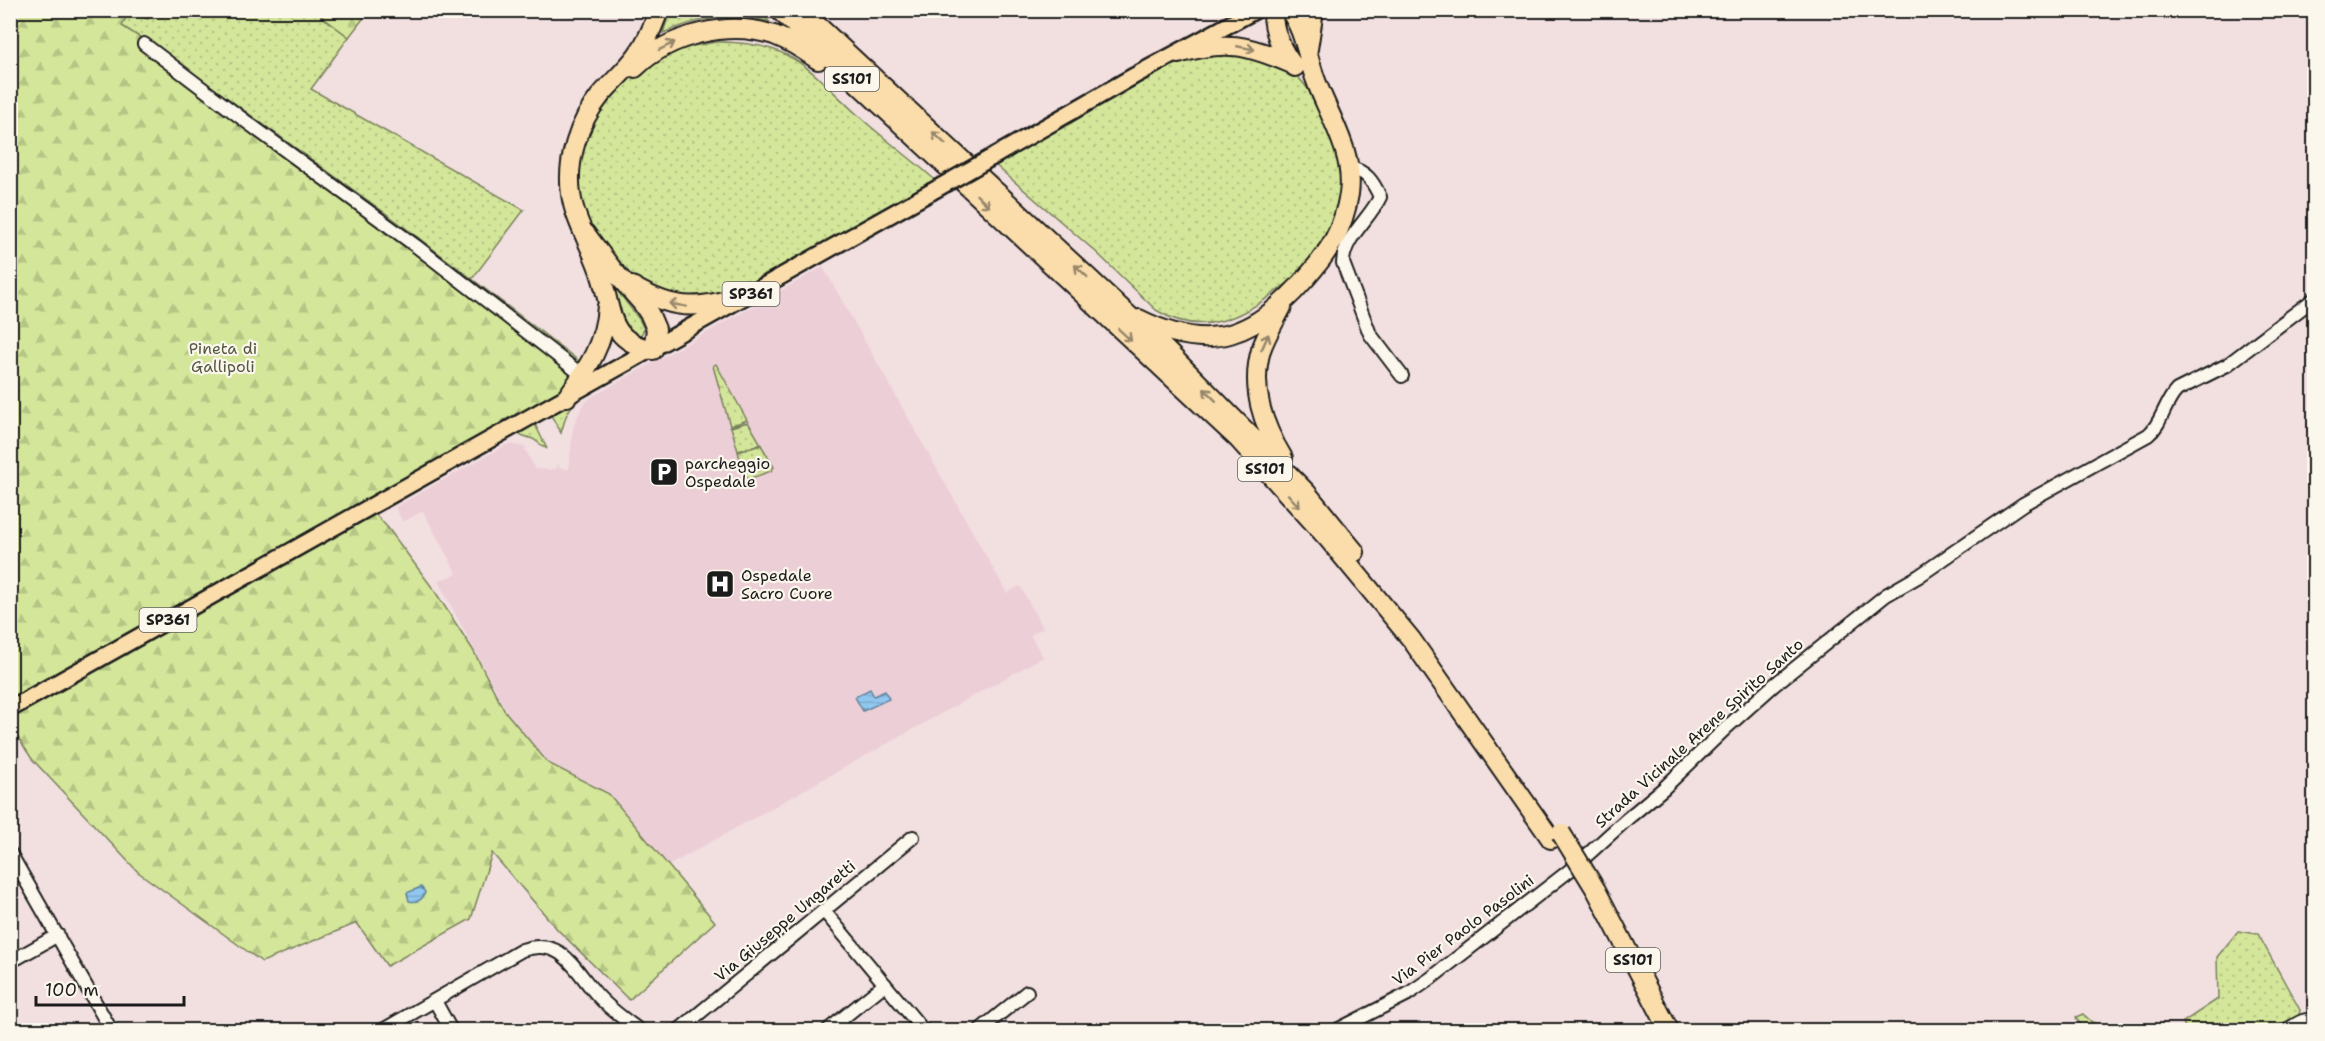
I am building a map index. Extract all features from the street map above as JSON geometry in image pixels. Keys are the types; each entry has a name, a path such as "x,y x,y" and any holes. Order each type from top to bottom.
{"highway":[{"path":"585,233 642,303 653,322 656,334 652,350 625,340 615,323 602,277 573,205 570,178 574,143 598,99 638,54 651,33 658,10"},
{"name":"SS101","path":"779,10 1246,447 1329,540 1410,639 1556,836"},
{"name":"SS101","path":"801,10 1166,350 1306,492 1419,632 1556,836 1669,1030"},
{"path":"1273,10 1274,26 1292,64 1323,101"},
{"path":"1124,311 1157,328 1185,337 1215,337 1239,332 1265,318 1285,303 1333,246 1349,194 1348,167 1343,145 1323,101 1308,51 1289,10"},
{"path":"1308,51 1314,10"},
{"path":"591,111 640,63 668,45 685,37 710,31 751,30 772,35 805,50 894,128 924,147"},
{"path":"1178,54 1213,45 1243,46 1292,64"},
{"path":"613,270 644,293 665,303 688,307 712,305 755,292"},
{"path":"567,397 599,346 607,298"},
{"path":"1285,303 1261,350 1257,393 1261,414 1269,435 1306,492"},
{"name":"SS101","path":"1591,893 1656,1030"}],"main road":[{"name":"SP361","path":"10,709 755,292 1134,76 1256,10"}],"street":[{"path":"144,44 416,246 582,375"},
{"path":"1348,167 1359,169 1368,176 1380,196 1356,232 1343,256 1343,263 1370,334 1402,376"},
{"name":"Strada Vicinale Arene Spirito Santo","path":"1574,867 1664,788 1773,685 1886,595 1920,576 2023,504 2148,435 2177,390 2227,365 2314,299"},
{"name":"Via Giuseppe Ungaretti","path":"679,1030 913,837"},
{"path":"11,853 58,935 107,1029"},
{"name":"Via Pier Paolo Pasolini","path":"1337,1030 1408,994 1430,979 1574,867"},
{"path":"824,911 923,1030"},
{"path":"10,962 58,935"},
{"path":"383,1030 531,947 548,947 559,951 602,1001 639,1030"},
{"path":"828,1030 885,984"},
{"path":"980,1030 1027,992"},
{"path":"435,1001 452,1030"},
{"path":"2286,1030 2302,1021 2309,1019 2314,1021"}],"shaded area":[{"name":"Ospedale Sacro Cuore","path":"823,267 1007,593 1020,586 1043,628 1030,635 1043,657 610,898 586,861 438,581 457,574 423,511 403,522 395,507 508,444 526,447 535,469 552,470 559,464 559,468 569,469 573,427 583,405 590,398"}],"green space":[{"path":"323,10 369,11 349,37 321,16"},
{"name":"Pineta di Gallipoli","path":"10,11 149,11 148,19 128,13 122,26 158,49 399,223 583,364 563,388 548,399 502,421 499,425 391,486 376,515 434,590 473,650 504,710 548,763 609,794 715,922 629,1000 558,930 492,853 471,919 387,966 357,923 262,962 138,872 32,759 11,727"},
{"path":"149,11 323,11 321,16 349,37 311,89 524,210 472,279 216,90 122,26 128,12 148,18"},
{"path":"670,11 757,11 770,22 742,17 715,18 663,33"},
{"path":"716,42 764,47 798,62 935,180 750,285 725,296 677,300 626,276 589,228 578,190 580,147 592,123 623,84 641,67 658,57 693,46"},
{"path":"1230,48 1284,68 1296,75 1310,93 1325,119 1336,148 1340,178 1338,209 1326,242 1296,278 1252,308 1237,315 1222,321 1190,323 1173,319 1156,310 1096,252 994,164 1180,59"},
{"path":"614,286 639,319 644,329 641,335 635,333 626,322 619,307"},
{"path":"716,364 747,420 730,426 713,366"},
{"path":"574,402 566,416 561,433 551,415"},
{"path":"748,422 761,444 738,451 731,427"},
{"path":"535,424 547,449 533,439 518,434"},
{"path":"761,445 774,467 771,471 749,479 745,475 738,452"},
{"path":"2238,931 2258,934 2300,1010 2299,1015 2278,1030 2186,1030 2183,1022 2218,999 2217,957"},
{"path":"2083,1014 2092,1022 2110,1030 2083,1030 2076,1017"}],"water":[{"path":"870,689 874,696 885,691 889,699 863,711 855,697"},
{"path":"421,887 425,892 423,897 417,901 409,901 407,893"}],"place":[{"name":"parcheggio Ospedale","path":"664,472"},
{"name":"Ospedale Sacro Cuore","path":"720,584"}]}
